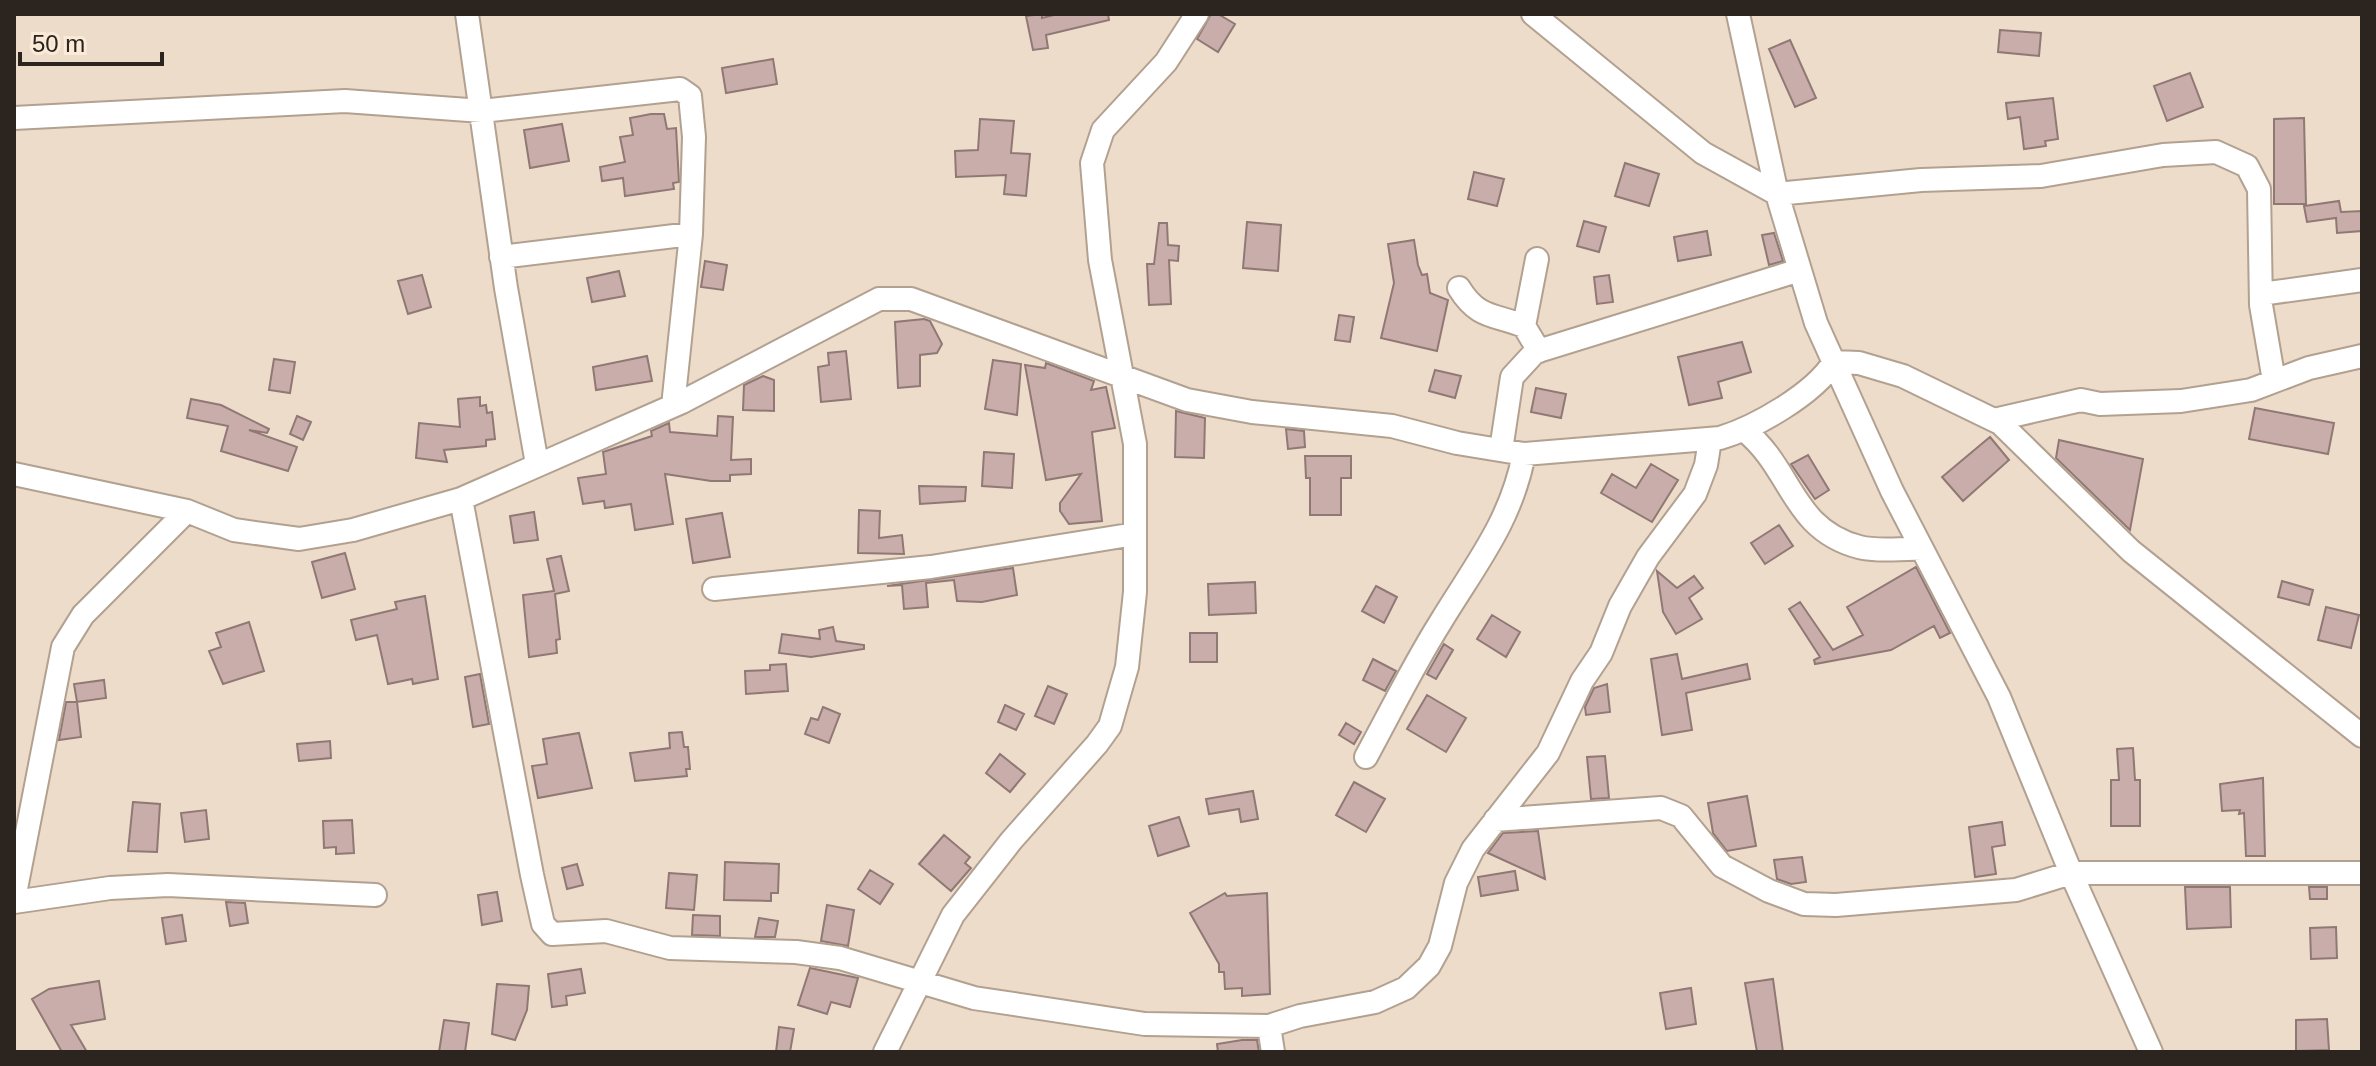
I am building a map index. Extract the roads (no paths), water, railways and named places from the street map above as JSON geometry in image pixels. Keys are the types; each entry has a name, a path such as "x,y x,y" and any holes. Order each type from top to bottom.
{"street":[{"path":"467,14 501,257 537,464"},
{"path":"885,1052 953,915 975,884 1110,726 1127,667 1135,592 1135,444 1100,260 1092,163 1103,130 1166,62 1197,14"},
{"path":"1533,14 1703,153 1777,194 1921,180 2041,176 2163,155 2216,152 2247,166 2259,189 2261,294 2274,381"},
{"path":"1738,14 1777,194 1816,323 1922,549 1999,697 2071,873 2151,1052"},
{"path":"14,118 345,101 482,111 680,89 690,96 694,110 691,234 673,406"},
{"path":"501,257 691,234"},
{"path":"1537,259 1524,326 1539,351"},
{"path":"1501,450 1512,377 1524,360 1539,351 1800,270"},
{"path":"2261,294 2362,280"},
{"path":"1459,288 1470,306 1481,314 1524,326"},
{"path":"14,474 187,511 234,530 299,539 353,530 461,499 673,406 879,299 911,299 1123,374 1187,400 1252,412 1392,426 1457,443 1524,454 1710,440 1744,430 1822,382 1834,362"},
{"path":"1994,420 2052,404 2081,400 2100,404 2181,401 2251,390 2309,368 2362,356"},
{"path":"1834,362 1859,363 1903,376 1994,420 2031,450 2131,551 2362,736"},
{"path":"1744,430 1762,444 1812,523 1832,537 1863,548 1922,549"},
{"path":"461,499 532,875 543,924 552,934 606,931 670,948 796,952 840,958 974,998 1145,1024 1269,1026 1300,1016 1375,1002 1406,988 1429,966 1440,946 1456,883 1495,820 1548,753 1582,681 1601,653 1620,606 1648,557 1695,494 1706,465 1710,440"},
{"path":"1366,757 1438,625 1504,522 1517,489 1524,454"},
{"path":"187,511 83,615 63,647 14,900 110,888 168,885 375,895"},
{"path":"714,589 931,567 1135,534"},
{"path":"1495,820 1661,808 1681,816 1722,866 1769,891 1804,904 1850,904 2016,890 2071,873 2362,873"},
{"path":"1269,1026 1273,1052"}]}
